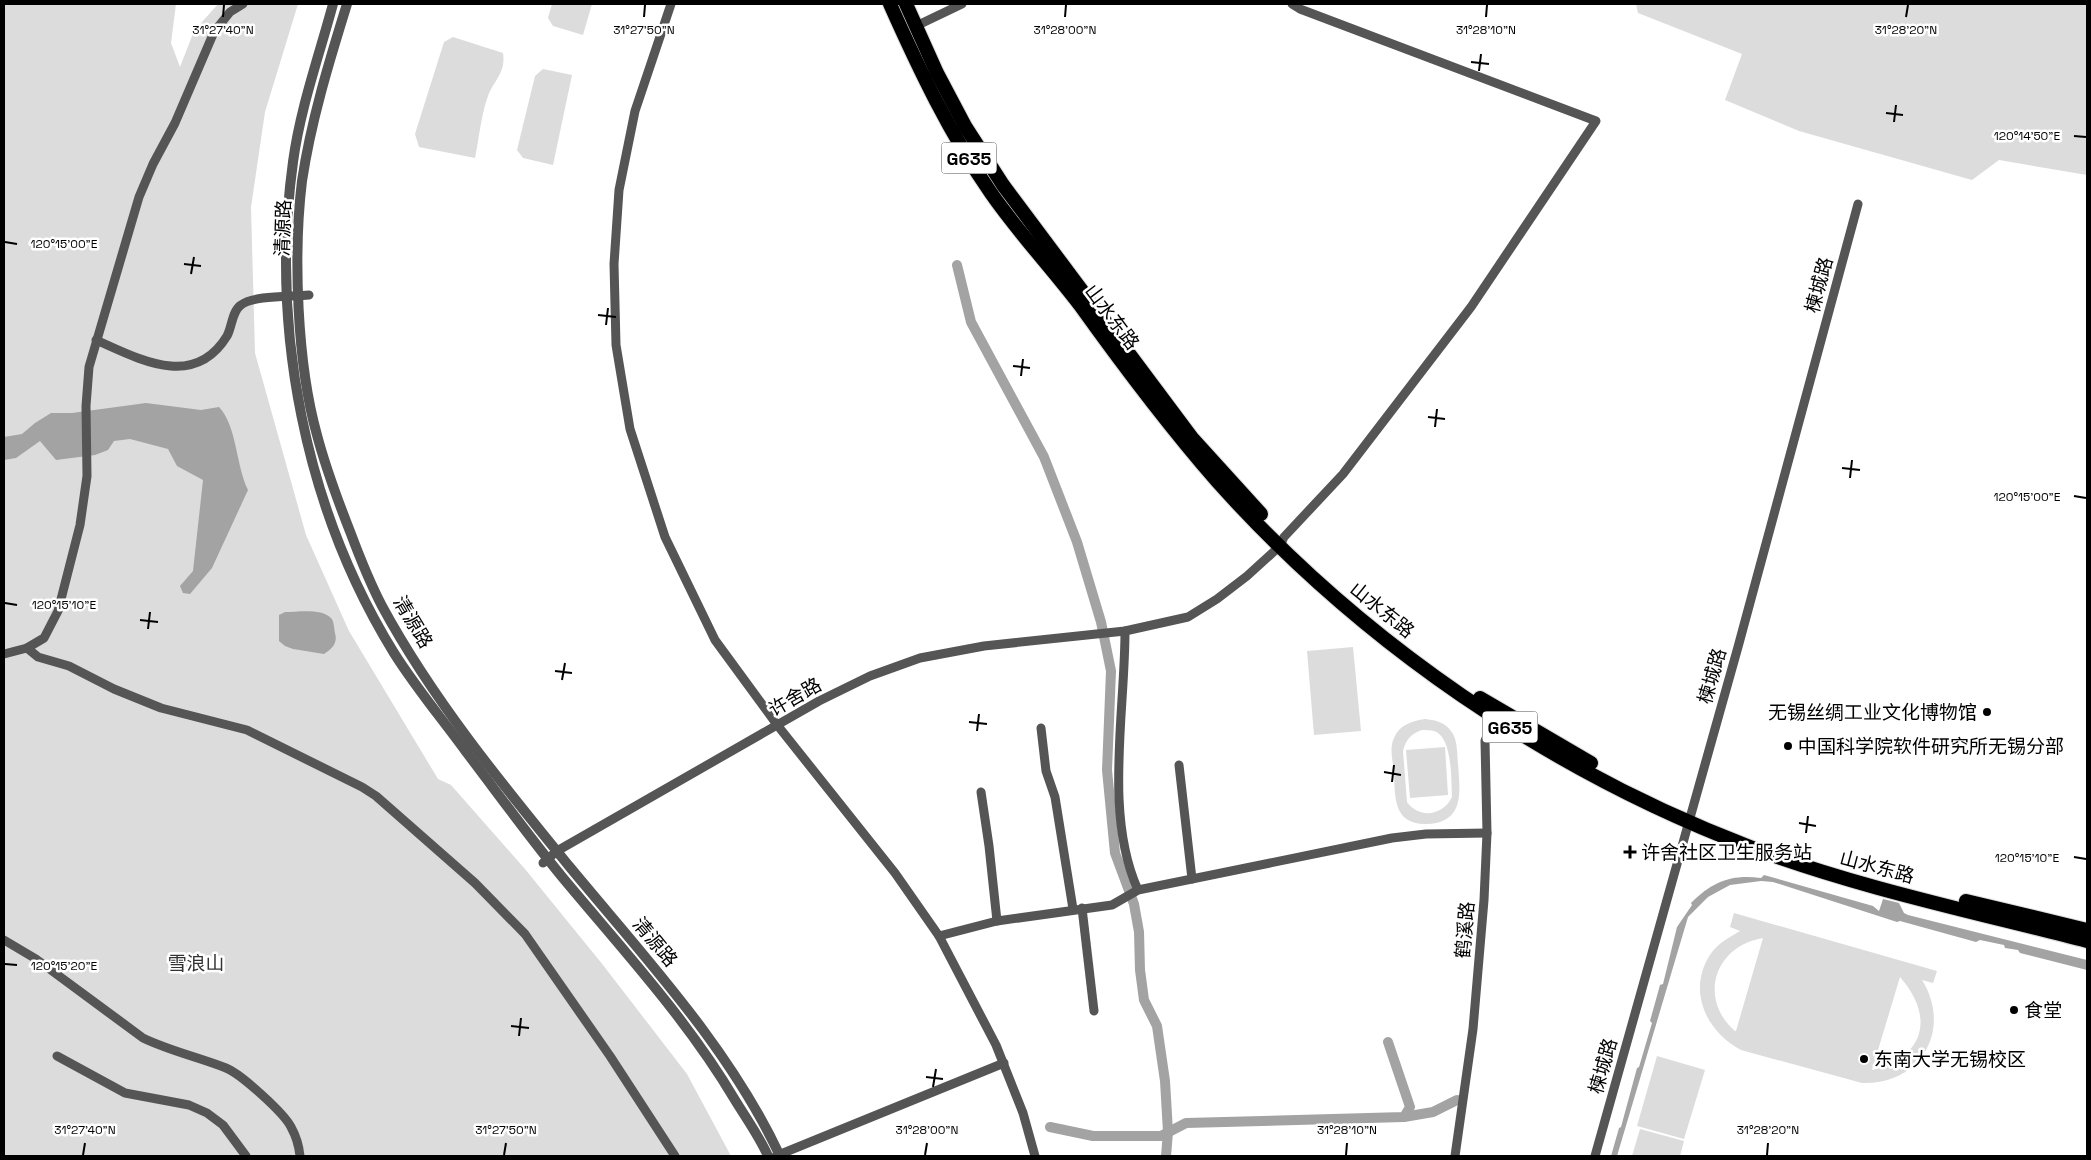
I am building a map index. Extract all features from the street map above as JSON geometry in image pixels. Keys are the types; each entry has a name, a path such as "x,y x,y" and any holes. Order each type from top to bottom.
{"highway":[{"name":"山水东路","path":"890,4 935,101 990,192 1073,296 1179,436 1220,484 1282,542 1390,632 1496,712 1689,817 1748,846 1835,876 2087,941"},
{"name":"山水东路","path":"906,4 933,65 965,126 1003,185 1192,438 1282,542"},
{"name":"山水东路","path":"1689,817 1755,841 1853,871 2087,930"}],"street":[{"path":"4,654 28,648 44,638 58,611 80,525 87,476 86,406 89,367 139,197 153,164 175,123 214,32 230,12 243,4"},
{"name":"清源路","path":"333,4 293,158 288,207 287,297 295,380 304,427 321,489 352,574 394,652 545,860 684,1022 715,1066 768,1156"},
{"name":"清源路","path":"347,4 325,78 302,183 303,296 308,386 316,432 334,492 380,604 441,702 557,851 697,1020 761,1118 779,1156"},
{"path":"671,4 635,111 619,190 614,264 616,344 630,429 664,537 715,640 778,726 895,873 939,936 1004,1063 1024,1113 1036,1156"},
{"path":"916,26 962,4"},
{"name":"许舍路","path":"545,860 557,851 819,701 870,676 920,658 984,646 1122,631 1188,617 1248,576 1282,542 1343,474 1449,336 1596,121 1300,9 1292,4"},
{"name":"楝城路","path":"1595,1156 1738,648 1858,204"},
{"path":"96,340 143,361 162,367 181,367 201,360 215,350 227,336 237,308 242,304 252,300 303,296"},
{"path":"1122,631 1125,675 1120,759 1120,814 1128,869 1138,890"},
{"path":"28,648 38,657 69,666 114,690 161,708 246,730 362,787 376,796 475,883 524,934 610,1056 675,1156"},
{"name":"鹤溪路","path":"1454,1156 1473,1029 1488,833 1485,741 1496,712"},
{"path":"1041,728 1046,771 1055,797 1078,909 1094,1011"},
{"path":"1179,765 1192,879"},
{"path":"981,792 990,846 997,921"},
{"path":"939,936 997,921 1113,904 1138,890 1392,838 1426,834 1488,833"},
{"path":"4,940 36,959 143,1038 162,1047 228,1069 261,1095 290,1125 299,1146 300,1156"},
{"path":"57,1056 125,1093 189,1105 207,1113 223,1125 246,1156"},
{"path":"779,1156 1004,1063"}],"green space":[{"name":"雪浪山","path":"4,4 176,4 171,43 180,67 194,31 218,4 298,4 265,112 251,207 255,353 306,535 349,631 438,779 451,785 525,869 603,965 687,1074 731,1156 4,1156"},
{"path":"552,4 592,4 583,35 553,26 548,18"},
{"path":"1636,4 2087,4 2087,175 1999,160 1972,180 1799,131 1725,100 1742,54 1638,13"},
{"path":"453,37 503,53 503,66 490,90 486,103 475,158 419,147 415,134 444,42"},
{"path":"543,69 572,75 553,165 523,158 517,150 535,76"},
{"path":"1353,647 1361,731 1314,735 1307,651"},
{"path":"1425,719 1446,725 1451,731 1456,743 1459,775 1458,804 1454,812 1448,818 1439,822 1427,824 1408,820 1398,808 1392,755 1393,742 1399,730 1406,724","holes":["1422,730 1434,731 1440,735 1445,742 1450,760 1452,797 1443,808 1431,813 1418,811 1407,802 1403,751 1410,738"]},
{"path":"1445,747 1448,795 1410,798 1406,750"},
{"path":"1734,913 1937,971 1933,983 1922,980 1931,999 1934,1017 1932,1035 1925,1051 1915,1064 1900,1075 1883,1081 1862,1083 1741,1050 1728,1042 1709,1020 1703,1007 1700,994 1700,980 1704,966 1715,948 1740,931 1730,927","holes":["1763,938 1736,1031 1735,1031 1724,1018 1717,1004 1715,990 1717,976 1723,963 1733,951 1746,943","1900,977 1911,992 1918,1007 1919,1034 1904,1056 1890,1064 1872,1070"]},
{"path":"1657,1056 1705,1070 1684,1139 1637,1126"},
{"path":"1640,1129 1684,1141 1680,1156 1632,1156"}],"shaded area":[{"path":"146,403 201,410 219,407 225,415 233,435 248,490 212,568 190,594 183,593 180,586 193,571 203,480 177,466 168,449 130,439 114,441 108,450 95,455 56,460 40,441 16,458 4,460 4,437 22,434 51,413 72,413"},
{"path":"309,611 327,615 333,623 336,637 334,645 324,654 285,646 279,641 279,615 285,612"},
{"path":"1764,875 1873,906 1879,911 1883,899 1899,903 1904,913 1908,915 2087,960 2087,970 2020,953 2018,950 2005,948 2004,945 1980,940 1976,942 1900,921 1897,922 1773,882 1761,881 1730,885 1708,897 1688,917 1617,1156 1611,1156 1652,1023 1650,1021 1660,985 1663,984 1677,927 1692,905 1691,903 1715,884 1732,878 1761,878"}],"waterway":[{"path":"957,265 971,322 1044,457 1077,542 1101,622 1111,671 1107,770 1115,853 1134,904 1139,932 1140,970 1144,1000 1157,1026 1165,1081 1168,1132 1166,1156"},
{"path":"1050,1127 1093,1136 1161,1136 1186,1123 1404,1117 1410,1107 1388,1042"},
{"path":"1404,1117 1433,1112 1457,1100"}],"place":[{"name":"无锡丝绸工业文化博物馆","path":"1987,712"},
{"name":"中国科学院软件研究所无锡分部","path":"1788,746"},
{"name":"许舍社区卫生服务站","path":"1630,852"},
{"name":"食堂","path":"2014,1010"},
{"name":"东南大学无锡校区","path":"1864,1059"}]}
